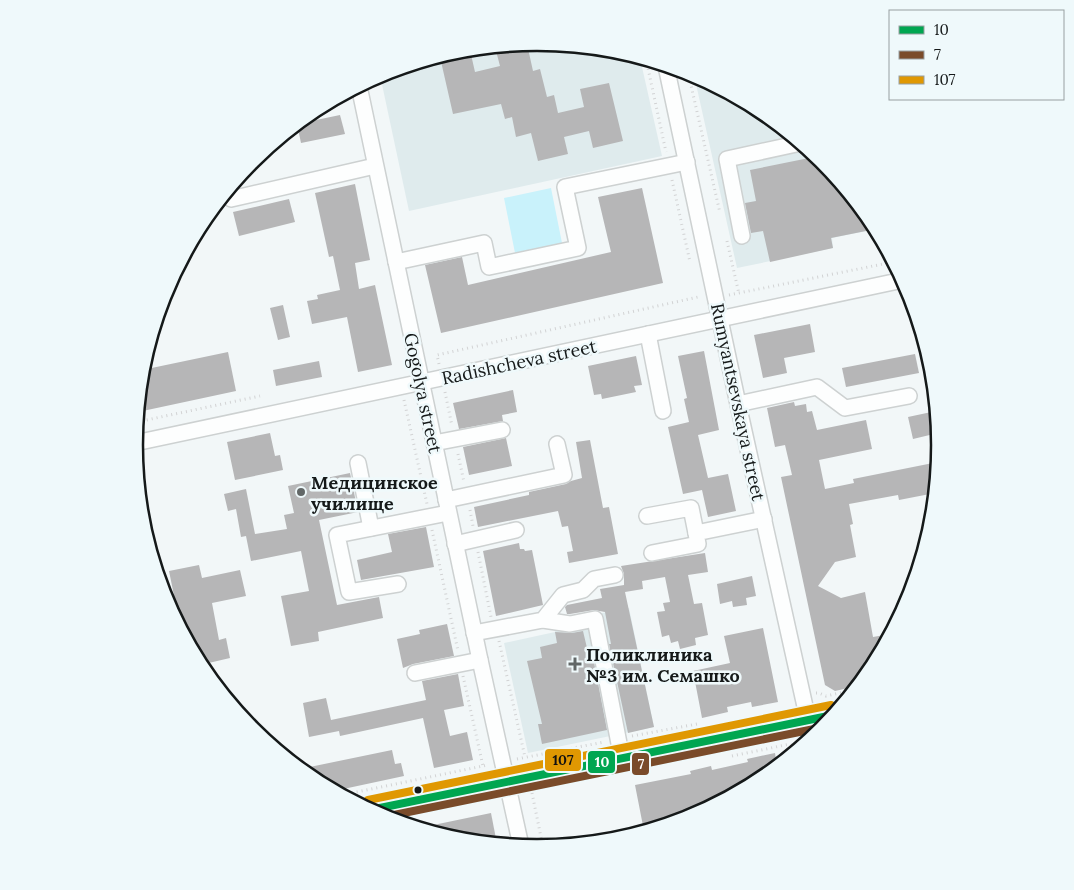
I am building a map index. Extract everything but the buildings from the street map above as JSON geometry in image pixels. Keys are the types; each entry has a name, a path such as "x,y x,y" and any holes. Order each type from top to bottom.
{"main road":[{"path":"383,807 622,759 809,729"}],"street":[{"name":"Rumyantsevskaya street","path":"668,73 810,728"},
{"name":"Gogolya street","path":"360,94 519,838"},
{"path":"742,236 727,159 792,145"},
{"path":"396,262 484,243 489,267 578,248 565,187 687,162"},
{"path":"231,199 375,166"},
{"name":"Radishcheva street","path":"143,441 895,282"},
{"path":"648,334 663,411"},
{"path":"738,404 817,387 845,408 909,396"},
{"path":"434,443 502,430"},
{"path":"398,584 349,592 337,535 429,516 467,496 564,475 557,444"},
{"path":"358,463 371,528"},
{"path":"647,516 692,508 698,544 652,553"},
{"path":"696,532 764,519"},
{"path":"455,544 516,530"},
{"path":"543,620 563,595 583,590 594,579 616,575"},
{"path":"474,633 543,620 570,624 595,619 622,759"},
{"path":"415,673 480,660"}],"path":[{"path":"690,82 721,217"},
{"path":"726,236 739,294"},
{"path":"716,298 886,263"},
{"path":"541,839 497,629 492,617 438,355 698,297"},
{"path":"353,793 483,766 402,387"},
{"path":"144,421 260,396"},
{"path":"803,696 819,693 826,696 843,692"}],"shaded area":[{"path":"511,52 563,52 614,59 642,66 662,156 409,211 382,83 435,65 460,59"},
{"path":"696,85 734,104 797,149 833,185 867,231 832,238 833,248 737,268"},
{"path":"551,188 562,243 515,253 504,198"},
{"name":"Поликлиника №3 им. Семашко","path":"629,608 654,727 528,753 504,643 555,632 553,622"}],"transit line":[{"name":"107","path":"368,800 831,705"},
{"name":"10","path":"383,807 820,718"},
{"name":"7","path":"399,814 808,730"}],"place":[{"name":"Медицинское училище","path":"301,492"},
{"name":"Поликлиника №3 им. Семашко","path":"575,664"}]}
